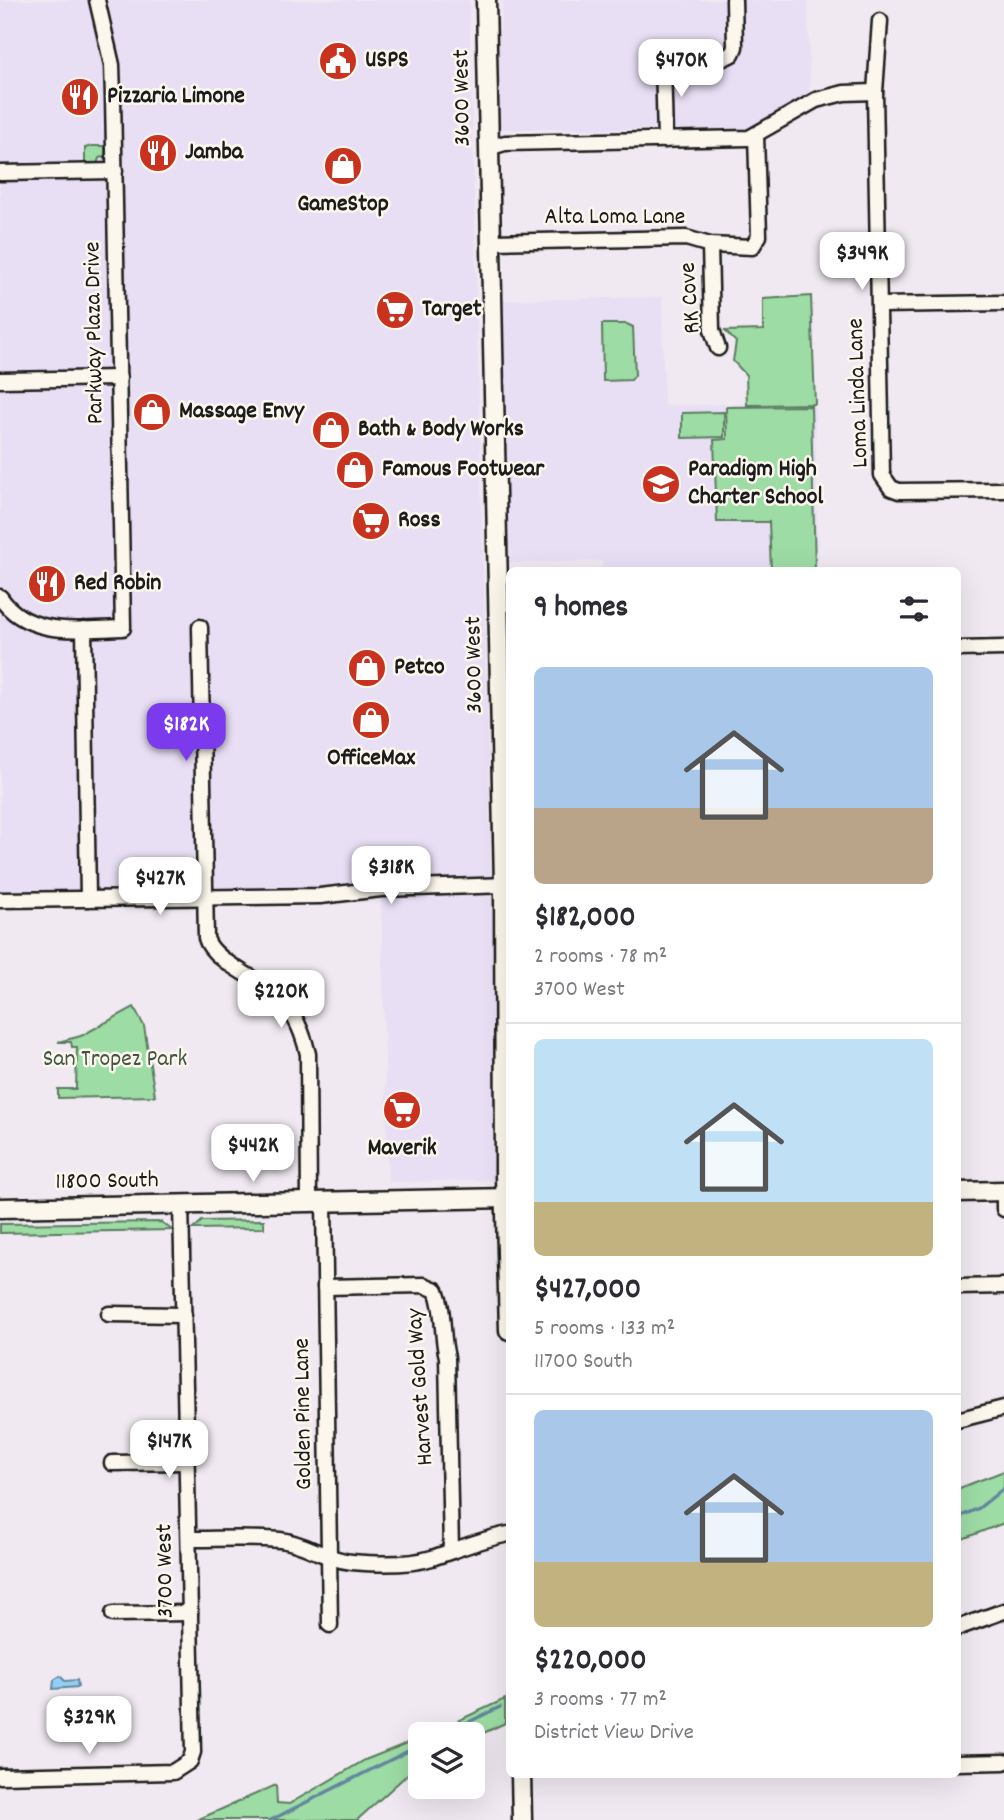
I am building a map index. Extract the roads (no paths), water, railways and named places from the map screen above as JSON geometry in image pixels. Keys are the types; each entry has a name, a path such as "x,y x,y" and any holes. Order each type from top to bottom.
{"main road":[{"name":"3600 West","path":"486,0 506,847"},
{"path":"961,1192 1004,1191"},
{"name":"11800 South","path":"0,1208 506,1198"},
{"path":"521,1778 522,1820"}],"street":[{"name":"Parkway Plaza Drive","path":"2,603 27,622 39,626 123,628 112,65 97,0"},
{"path":"666,140 663,59 723,58 732,54 735,47 734,0"},
{"name":"Loma Linda Lane","path":"880,21 875,92 881,465 886,482 899,491 1004,490"},
{"path":"488,148 505,143 742,138 756,135 816,100 844,93 875,92"},
{"name":"Alta Loma Lane","path":"490,242 686,238 710,245 746,248 758,240 756,135"},
{"path":"0,173 115,171"},
{"name":"RK Cove","path":"710,245 712,330 718,348"},
{"path":"880,305 1004,303"},
{"path":"0,380 118,378"},
{"path":"200,626 206,899"},
{"path":"83,629 88,899"},
{"path":"961,649 1004,648"},
{"path":"0,900 206,899 506,885"},
{"name":"Golden Pine Lane","path":"206,899 209,946 278,996 289,1008 308,1054 325,1287 330,1625"},
{"path":"1004,1191 1004,1209"},
{"name":"3700 West","path":"0,1776 173,1772 185,1766 193,1752 181,1205"},
{"name":"Harvest Gold Way","path":"325,1287 424,1285 436,1290 441,1302 442,1340 447,1357 451,1550"},
{"path":"961,1287 1004,1286"},
{"path":"109,1314 184,1315"},
{"path":"961,1419 1004,1408"},
{"path":"112,1463 186,1462"},
{"path":"188,1539 281,1540 312,1548 329,1558 352,1562 430,1559 476,1540 506,1535"},
{"path":"961,1627 1004,1611"},
{"path":"113,1614 190,1613"},
{"path":"961,1763 1004,1762"}],"water":[{"path":"60,1676 65,1681 77,1680 78,1687 53,1689 54,1680"}],"waterway":[{"path":"961,1516 979,1508 1004,1488"},
{"path":"469,1722 500,1707"},
{"path":"271,1820 408,1751"}],"place":[{"name":"USPS","path":"338,61"},
{"name":"Pizzaria Limone","path":"80,97"},
{"name":"Jamba","path":"158,153"},
{"name":"GameStop","path":"343,166"},
{"name":"Target","path":"395,310"},
{"name":"Massage Envy","path":"152,412"},
{"name":"Bath & Body Works","path":"331,430"},
{"name":"Famous Footwear","path":"355,470"},
{"name":"Paradigm High Charter School","path":"661,484"},
{"name":"Ross","path":"371,521"},
{"name":"Red Robin","path":"47,584"},
{"name":"Petco","path":"367,668"},
{"name":"OfficeMax","path":"371,720"},
{"name":"Maverik","path":"402,1110"}],"park label":[{"name":"San Tropez Park","path":"115,1060"}]}
